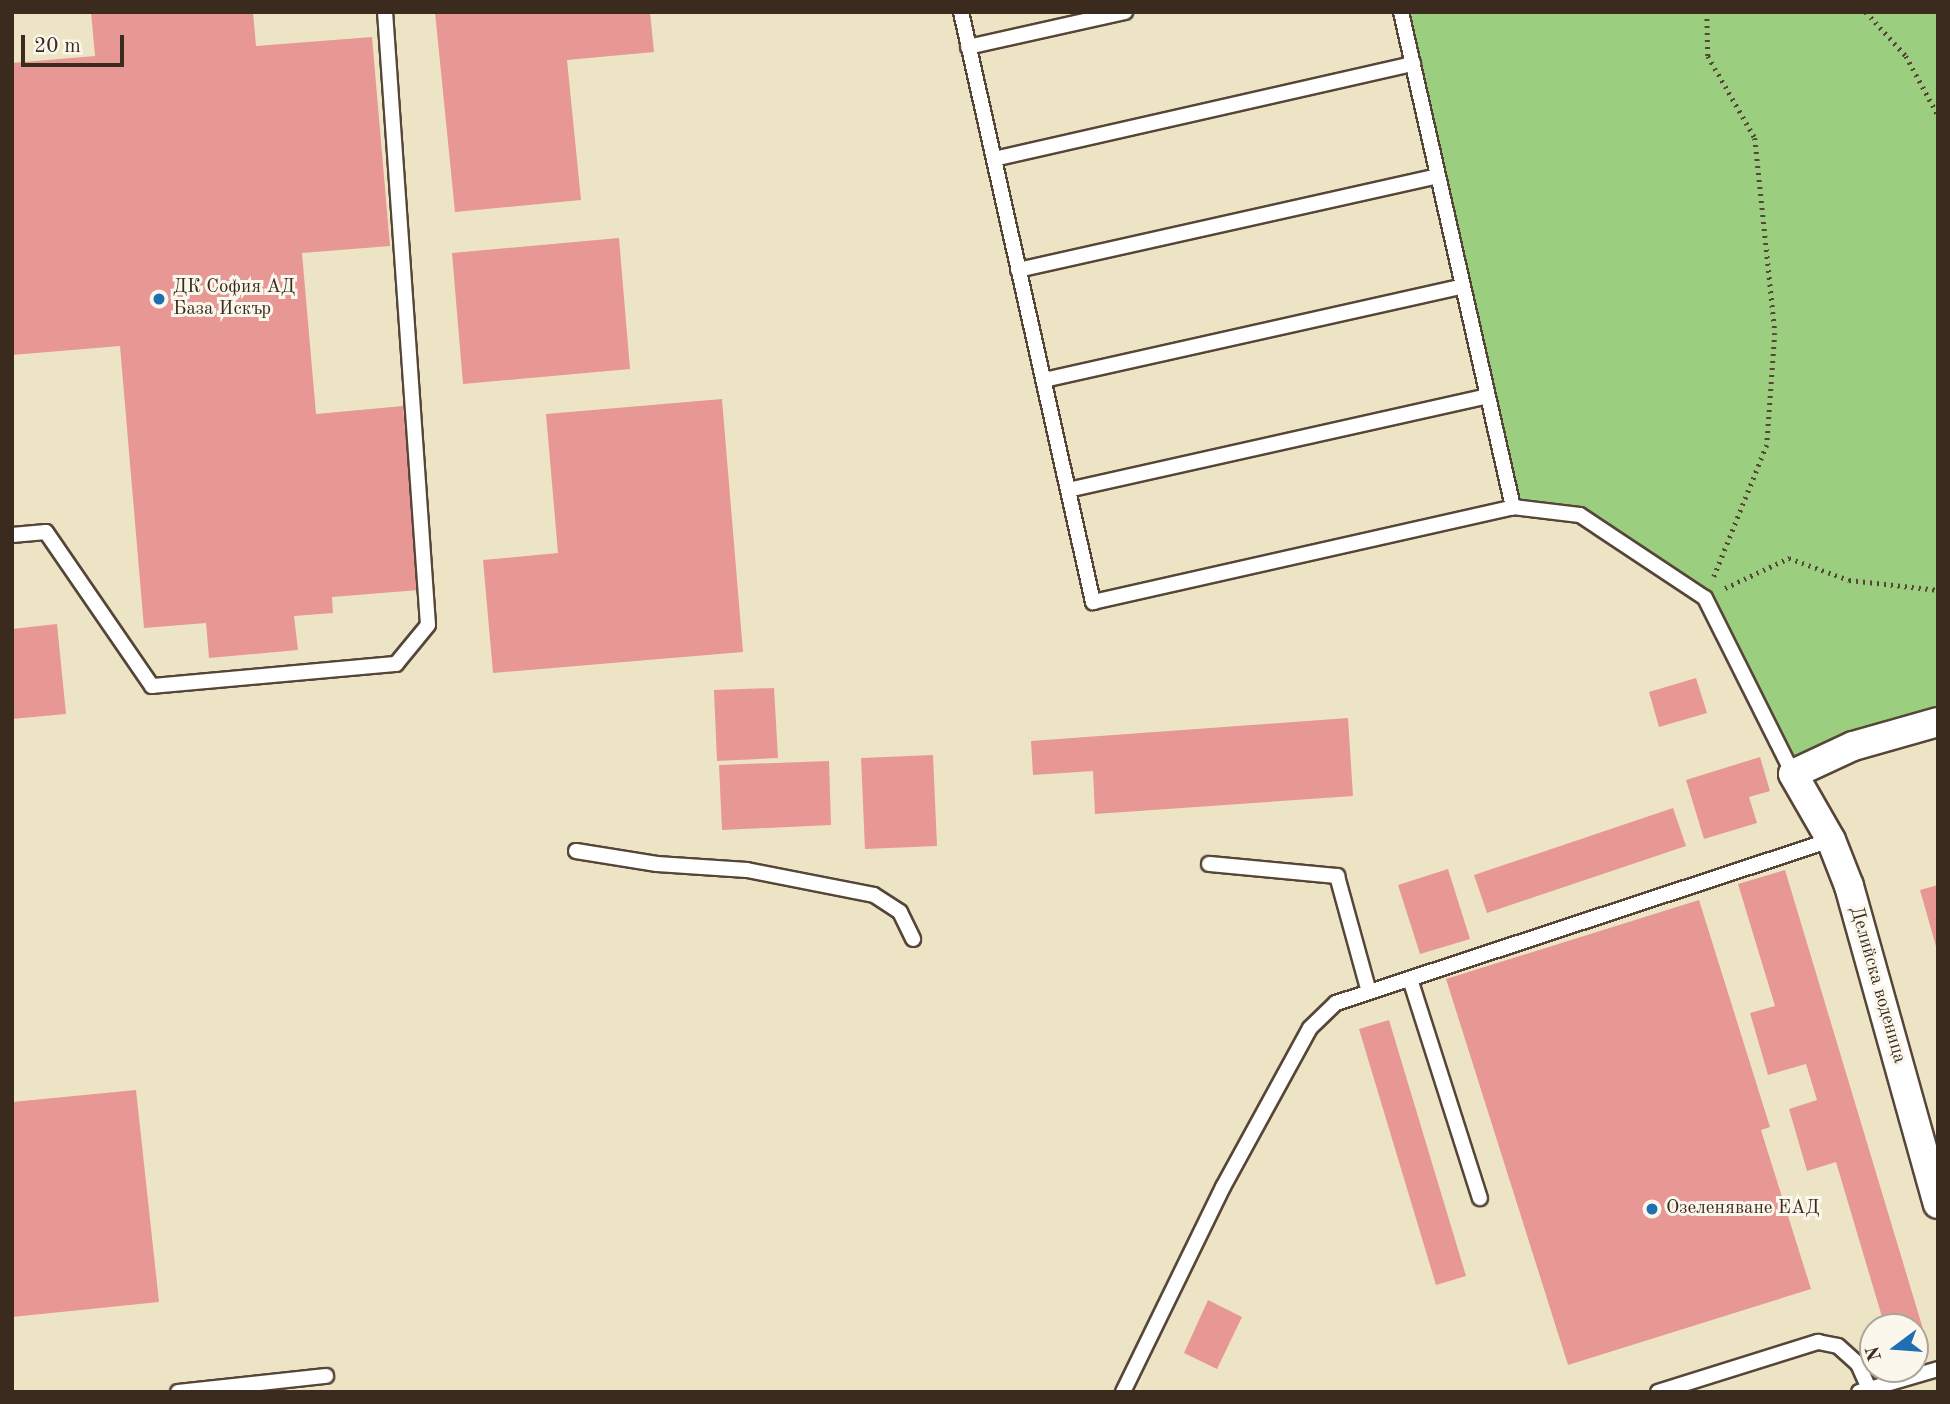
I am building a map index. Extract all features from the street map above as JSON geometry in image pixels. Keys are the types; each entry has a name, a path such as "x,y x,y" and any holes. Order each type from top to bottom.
{"street":[{"path":"1793,775 1853,746 1938,722"},
{"name":"Делийска воденица","path":"1793,775 1831,840 1849,886 1938,1205"}],"lane":[{"path":"12,535 47,532 152,686 396,664 428,625 385,12"},
{"path":"961,12 1093,601 1513,507 1580,515 1705,598 1793,775"},
{"path":"968,47 1125,12"},
{"path":"1401,12 1513,507"},
{"path":"994,159 1413,64"},
{"path":"1018,270 1438,176"},
{"path":"1044,380 1463,286"},
{"path":"1068,490 1488,396"},
{"path":"1122,1392 1223,1187 1310,1028 1336,1003 1831,840"},
{"path":"576,851 657,864 747,870 874,895 900,912 913,939"},
{"path":"1209,864 1336,876 1369,992"},
{"path":"1410,979 1480,1198"},
{"path":"1658,1392 1818,1342 1838,1346 1858,1364 1864,1390 1938,1369"},
{"path":"178,1392 326,1376"}],"path":[{"path":"1705,598 1767,445 1775,333 1755,138 1708,56 1707,12"},
{"path":"1866,12 1906,56 1938,115"},
{"path":"1705,598 1789,558 1849,580 1938,590"}],"green space":[{"path":"1401,12 1938,12 1938,722 1793,774 1705,598 1580,515 1513,507"}],"building":[{"name":"ДК София АД База Искър","path":"91,12 253,12 256,46 372,37 390,246 302,253 316,414 403,406 419,590 332,597 333,613 294,616 298,650 209,658 206,623 144,628 120,346 12,355 12,63 95,56"},
{"path":"435,12 650,12 654,52 567,60 581,200 455,212"},
{"path":"619,238 630,369 463,384 452,253"},
{"path":"722,399 743,652 493,673 483,560 558,553 546,414"},
{"path":"57,624 66,714 12,719 12,629"},
{"path":"1696,678 1707,713 1659,727 1649,692"},
{"path":"774,688 778,758 717,761 714,690"},
{"path":"1348,718 1353,796 1095,814 1093,771 1033,775 1031,741"},
{"path":"933,755 937,846 865,849 861,758"},
{"path":"1760,757 1770,791 1749,797 1757,823 1704,839 1686,780"},
{"path":"829,761 831,825 722,830 719,765"},
{"path":"1673,808 1686,846 1487,913 1474,875"},
{"path":"1448,869 1470,939 1420,954 1398,885"},
{"path":"1785,870 1918,1313 1881,1313 1836,1162 1807,1171 1789,1109 1817,1100 1806,1064 1768,1075 1750,1013 1775,1006 1738,884"},
{"path":"1938,885 1938,950 1937,950 1920,890"},
{"name":"Озеленяване ЕАД","path":"1699,900 1770,1127 1761,1130 1811,1289 1568,1365 1446,979"},
{"path":"1389,1020 1466,1276 1436,1285 1359,1029"},
{"path":"136,1090 159,1302 12,1317 12,1102"},
{"path":"1208,1300 1242,1317 1217,1369 1184,1353"}],"place":[{"name":"ДК София АД База Искър","path":"159,299"},
{"name":"Озеленяване ЕАД","path":"1652,1209"}]}
